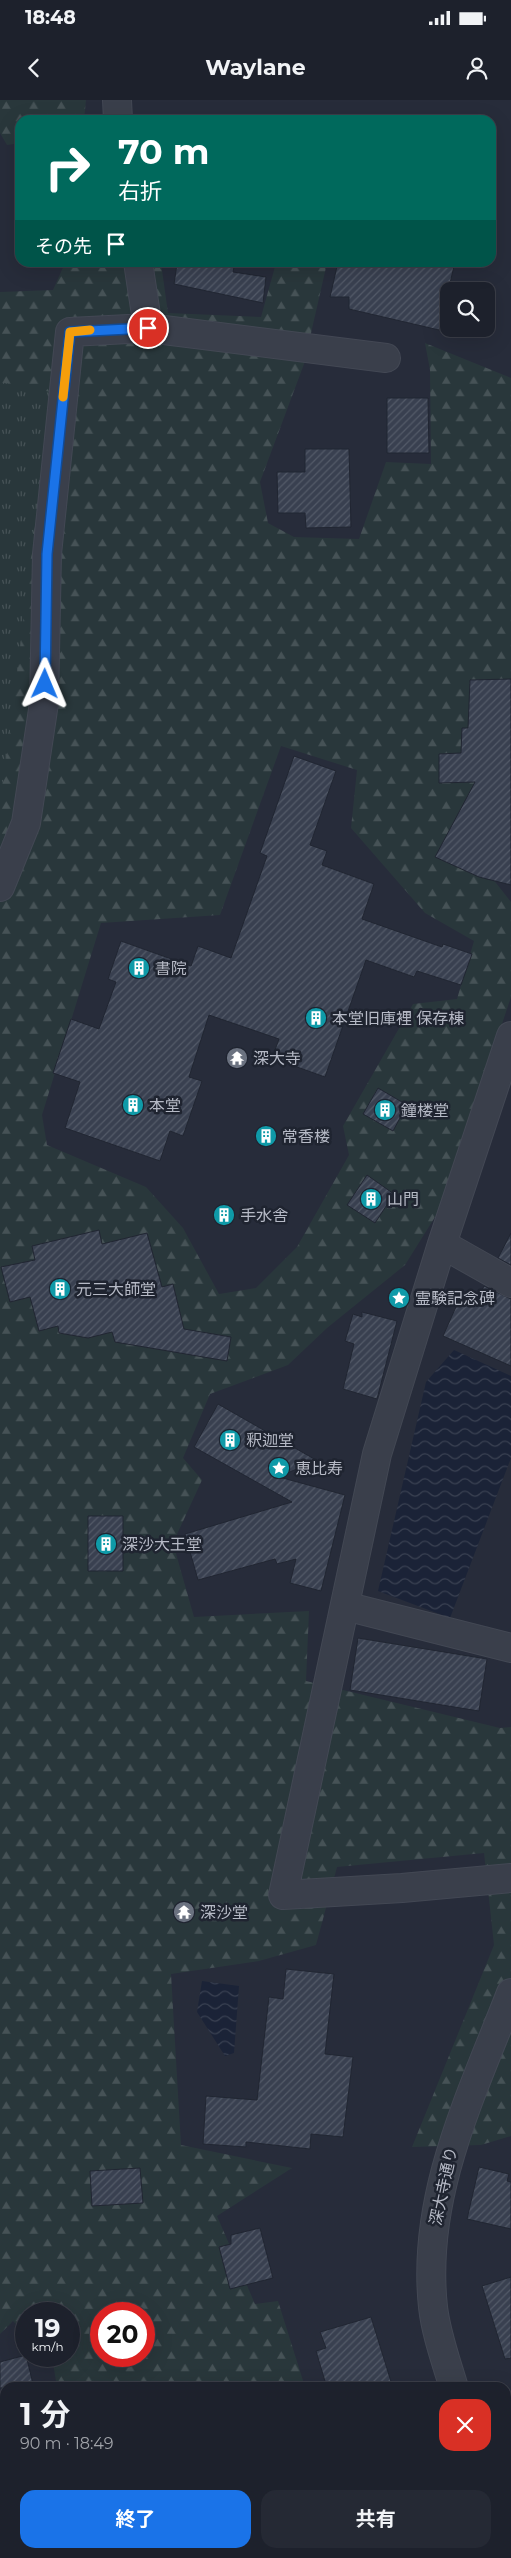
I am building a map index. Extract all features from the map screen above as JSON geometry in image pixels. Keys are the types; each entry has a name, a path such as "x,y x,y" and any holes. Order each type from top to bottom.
{"street":[{"path":"117,100 118,115"},
{"path":"139,267 148,328"},
{"path":"0,887 26,823 44,703 47,554 70,332 148,328 386,358"},
{"path":"511,1036 442,1244 377,1454 283,1895 402,1888 511,1878"},
{"path":"442,1244 511,1283"},
{"path":"345,1606 511,1648"},
{"name":"深大寺通り","path":"452,2382 441,2348 433,2307 433,2238 438,2199 456,2131 511,1993"}],"green space":[{"path":"0,100 86,100 84,115 15,115 15,144 7,145 0,133"},
{"path":"63,267 162,267 168,313 261,317 275,267 326,267 304,364 260,482 268,523 294,537 359,539 386,462 431,464 430,370 425,343 511,378 511,825 489,874 511,902 511,997 440,1209 405,1265 327,1328 288,1365 210,1394 183,1458 202,1480 173,1543 194,1617 309,1611 306,1681 500,1728 511,1727 511,2136 481,2145 412,2147 494,1945 484,1853 337,1867 316,1945 259,1961 171,1974 181,2145 292,2168 217,2216 255,2304 278,2301 303,2382 56,2382 54,2367 80,2367 80,2302 15,2302 15,2323 13,2321 0,2334 0,292 53,290","holes":["281,746 357,770 351,828 425,913 474,941 457,999 413,1004 343,1126 349,1155 297,1247 256,1288 219,1294 183,1228 146,1187 47,1145 42,1115 101,923 220,915"]},
{"path":"0,382 51,392 4,780 0,789"}],"water":[{"path":"454,1350 511,1376 511,1458 450,1618 378,1591 426,1382"},
{"path":"202,1981 239,1986 234,2053 225,2056 197,2012"}],"building":[{"path":"177,267 234,267 233,272 266,277 263,303 174,284"},
{"path":"337,267 454,267 450,282 440,282 439,330 349,309 349,297 330,297"},
{"path":"387,398 428,398 429,453 387,453"},
{"path":"305,449 349,449 351,527 306,528 305,513 278,513 277,472 305,472"},
{"path":"511,679 511,885 479,877 435,857 475,782 439,783 439,754 461,753 462,728 468,728 470,680"},
{"path":"294,756 336,771 310,845 327,851 322,865 374,884 362,919 442,947 443,944 472,954 461,985 417,971 414,977 366,960 325,1077 272,1058 279,1039 209,1015 189,1077 202,1081 183,1136 170,1131 160,1161 65,1128 80,1082 53,1073 71,1019 99,1029 116,982 108,979 121,941 191,966 198,946 231,958 267,856 260,853"},
{"name":"鐘楼堂","path":"378,1088 407,1105 393,1131 363,1114"},
{"name":"山門","path":"367,1175 394,1194 375,1223 347,1205"},
{"path":"99,1230 102,1244 147,1233 162,1287 173,1284 184,1329 231,1337 227,1361 115,1342 112,1332 88,1338 59,1333 58,1326 39,1331 30,1297 10,1302 1,1267 35,1260 32,1246"},
{"path":"511,1233 511,1265 498,1258"},
{"path":"484,1286 511,1299 511,1366 443,1336 463,1291 478,1298"},
{"path":"362,1312 397,1321 377,1399 343,1389 354,1344 345,1341 353,1314 362,1317"},
{"path":"218,1404 316,1460 279,1477 345,1495 321,1591 290,1583 296,1559 277,1564 275,1559 198,1580 185,1534 292,1502 194,1447"},
{"name":"深沙大王堂","path":"88,1516 123,1516 123,1571 88,1571"},
{"path":"358,1638 487,1659 479,1711 350,1690"},
{"path":"286,1969 334,1974 325,2054 353,2057 343,2137 311,2134 310,2149 246,2142 246,2147 203,2144 206,2096 257,2100 269,1997 283,1999"},
{"path":"479,2167 509,2174 507,2181 511,2182 511,2229 467,2219"},
{"path":"140,2168 143,2203 92,2206 90,2171"},
{"path":"260,2228 273,2278 230,2289 219,2247 231,2244 231,2235"},
{"path":"511,2277 511,2358 505,2359 482,2286"},
{"path":"371,2317 391,2382 325,2382 316,2351 326,2348 320,2332"},
{"path":"15,2358 15,2367 29,2367 33,2382 0,2382 0,2362"}],"slow traffic":[{"path":"63,397 70,332 90,330"}],"place":[{"name":"書院","path":"139,968"},
{"name":"本堂旧庫裡 保存棟","path":"316,1018"},
{"name":"深大寺","path":"237,1058"},
{"name":"本堂","path":"133,1105"},
{"name":"鐘楼堂","path":"385,1110"},
{"name":"常香楼","path":"266,1136"},
{"name":"山門","path":"371,1199"},
{"name":"手水舎","path":"224,1215"},
{"name":"元三大師堂","path":"60,1289"},
{"name":"霊験記念碑","path":"399,1298"},
{"name":"釈迦堂","path":"230,1440"},
{"name":"恵比寿","path":"279,1468"},
{"name":"深沙大王堂","path":"106,1544"},
{"name":"深沙堂","path":"184,1912"}],"route":[{"path":"45,684 47,554 70,332 148,328"}]}
